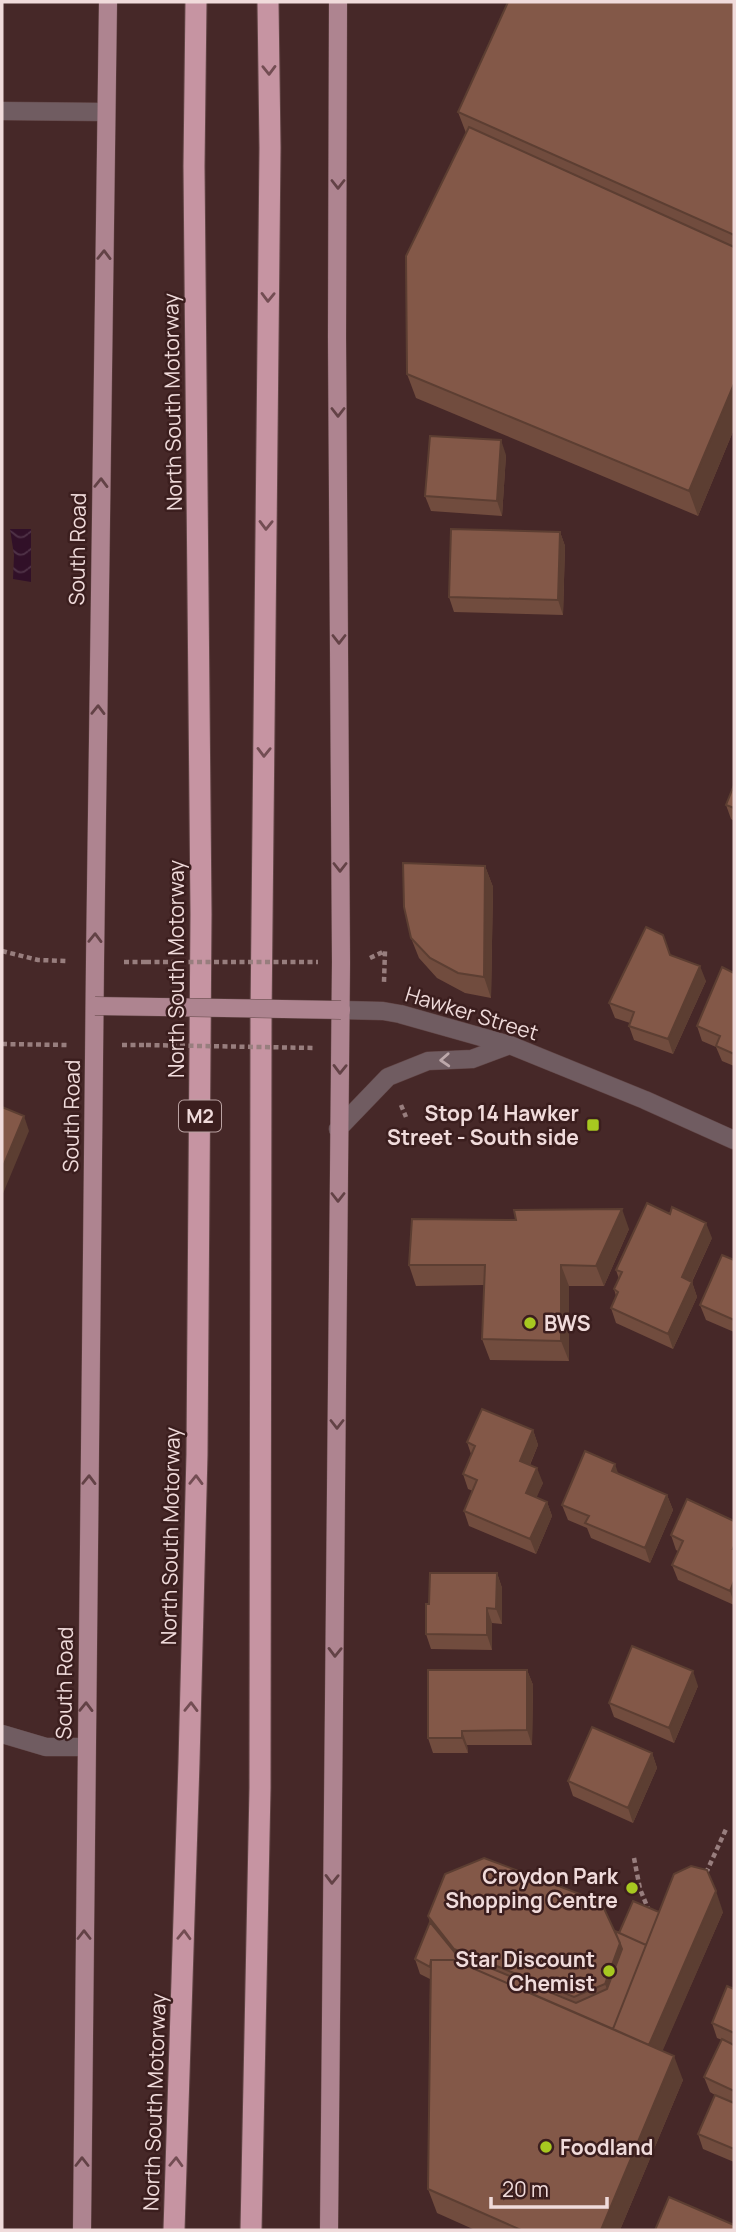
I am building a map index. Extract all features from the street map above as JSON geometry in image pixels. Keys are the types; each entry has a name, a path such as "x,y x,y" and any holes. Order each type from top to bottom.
{"highway":[{"name":"North South Motorway","path":"174,2230 190,1762 197,1426 201,914 194,166 196,2"},
{"path":"251,2230 260,1788 261,1019 270,148 268,2"}],"main road":[{"name":"South Road","path":"82,2230 108,2"},
{"path":"329,2230 341,1010 338,2"},
{"name":"Hawker Street","path":"95,1006 341,1010"}],"street":[{"path":"2,111 106,112"},
{"name":"Hawker Street","path":"341,1010 400,1014 510,1045 734,1140"},
{"path":"338,1129 388,1077 428,1061 472,1059 510,1045"},
{"path":"2,1734 46,1747 86,1747"}],"path":[{"path":"2,951 38,960 71,961"},
{"path":"146,962 318,962"},
{"path":"2,1044 59,1044"},
{"path":"146,1045 315,1048"},
{"path":"701,1882 727,1827"},
{"path":"635,1858 640,1889 651,1915 661,1907"}],"water":[{"path":"10,529 31,529 31,582 13,579 14,555"}],"building":[{"path":"508,2 734,2 734,235 458,112"},
{"path":"469,127 734,247 734,384 689,491 407,374 406,256"},
{"path":"430,436 501,440 497,501 425,496"},
{"path":"451,529 560,532 558,600 449,597"},
{"path":"734,785 734,808 726,805"},
{"path":"403,863 485,866 484,977 458,973 430,958 411,938 404,907"},
{"path":"646,927 663,935 670,955 700,966 668,1039 629,1026 634,1012 609,1003"},
{"path":"722,967 734,973 734,1054 716,1046 720,1036 697,1026"},
{"path":"2,1107 24,1116 2,1169"},
{"path":"647,1203 670,1214 672,1207 706,1223 682,1277 692,1282 668,1334 611,1308 618,1292 614,1289 622,1272 616,1270"},
{"name":"BWS","path":"622,1209 596,1266 561,1265 561,1341 482,1339 485,1265 409,1265 412,1219 516,1220 514,1210"},
{"path":"722,1255 734,1260 734,1320 700,1305"},
{"path":"482,1409 533,1430 520,1461 537,1468 526,1493 547,1502 530,1539 464,1511 477,1480 463,1474 475,1446 467,1442"},
{"path":"585,1451 615,1464 612,1471 667,1495 645,1548 585,1523 589,1516 562,1505"},
{"path":"687,1499 734,1521 734,1581 730,1591 672,1565 683,1541 671,1535"},
{"path":"430,1573 497,1573 496,1609 487,1608 487,1635 426,1634"},
{"path":"632,1646 693,1671 669,1728 609,1703"},
{"path":"428,1670 527,1670 527,1730 462,1731 462,1738 428,1738"},
{"path":"592,1727 652,1753 628,1808 568,1781"},
{"path":"484,1858 601,1902 620,1943 605,1984 574,1997 454,1949 428,1916 445,1874"},
{"path":"691,1866 707,1870 716,1891 649,2045 613,2029 674,1874"},
{"path":"633,1901 659,1912 646,1945 619,1933"},
{"path":"430,1922 456,1954 576,2003 607,1989 622,1949 615,1931 646,1945 613,2029 454,1960 431,1960 430,1967 415,1959"},
{"name":"Foodland","path":"431,1960 454,1960 674,2056 601,2230 521,2230 428,2189"},
{"path":"727,1986 734,1989 734,2033 712,2023"},
{"path":"722,2039 734,2045 734,2091 704,2077"},
{"path":"715,2095 734,2103 734,2149 698,2134"},
{"path":"669,2197 734,2225 734,2230 655,2230"}],"place":[{"name":"Stop 14 Hawker Street - South side","path":"593,1125"},
{"name":"BWS","path":"530,1323"},
{"name":"Croydon Park Shopping Centre","path":"632,1888"},
{"name":"Star Discount Chemist","path":"609,1971"},
{"name":"Foodland","path":"546,2147"}]}
